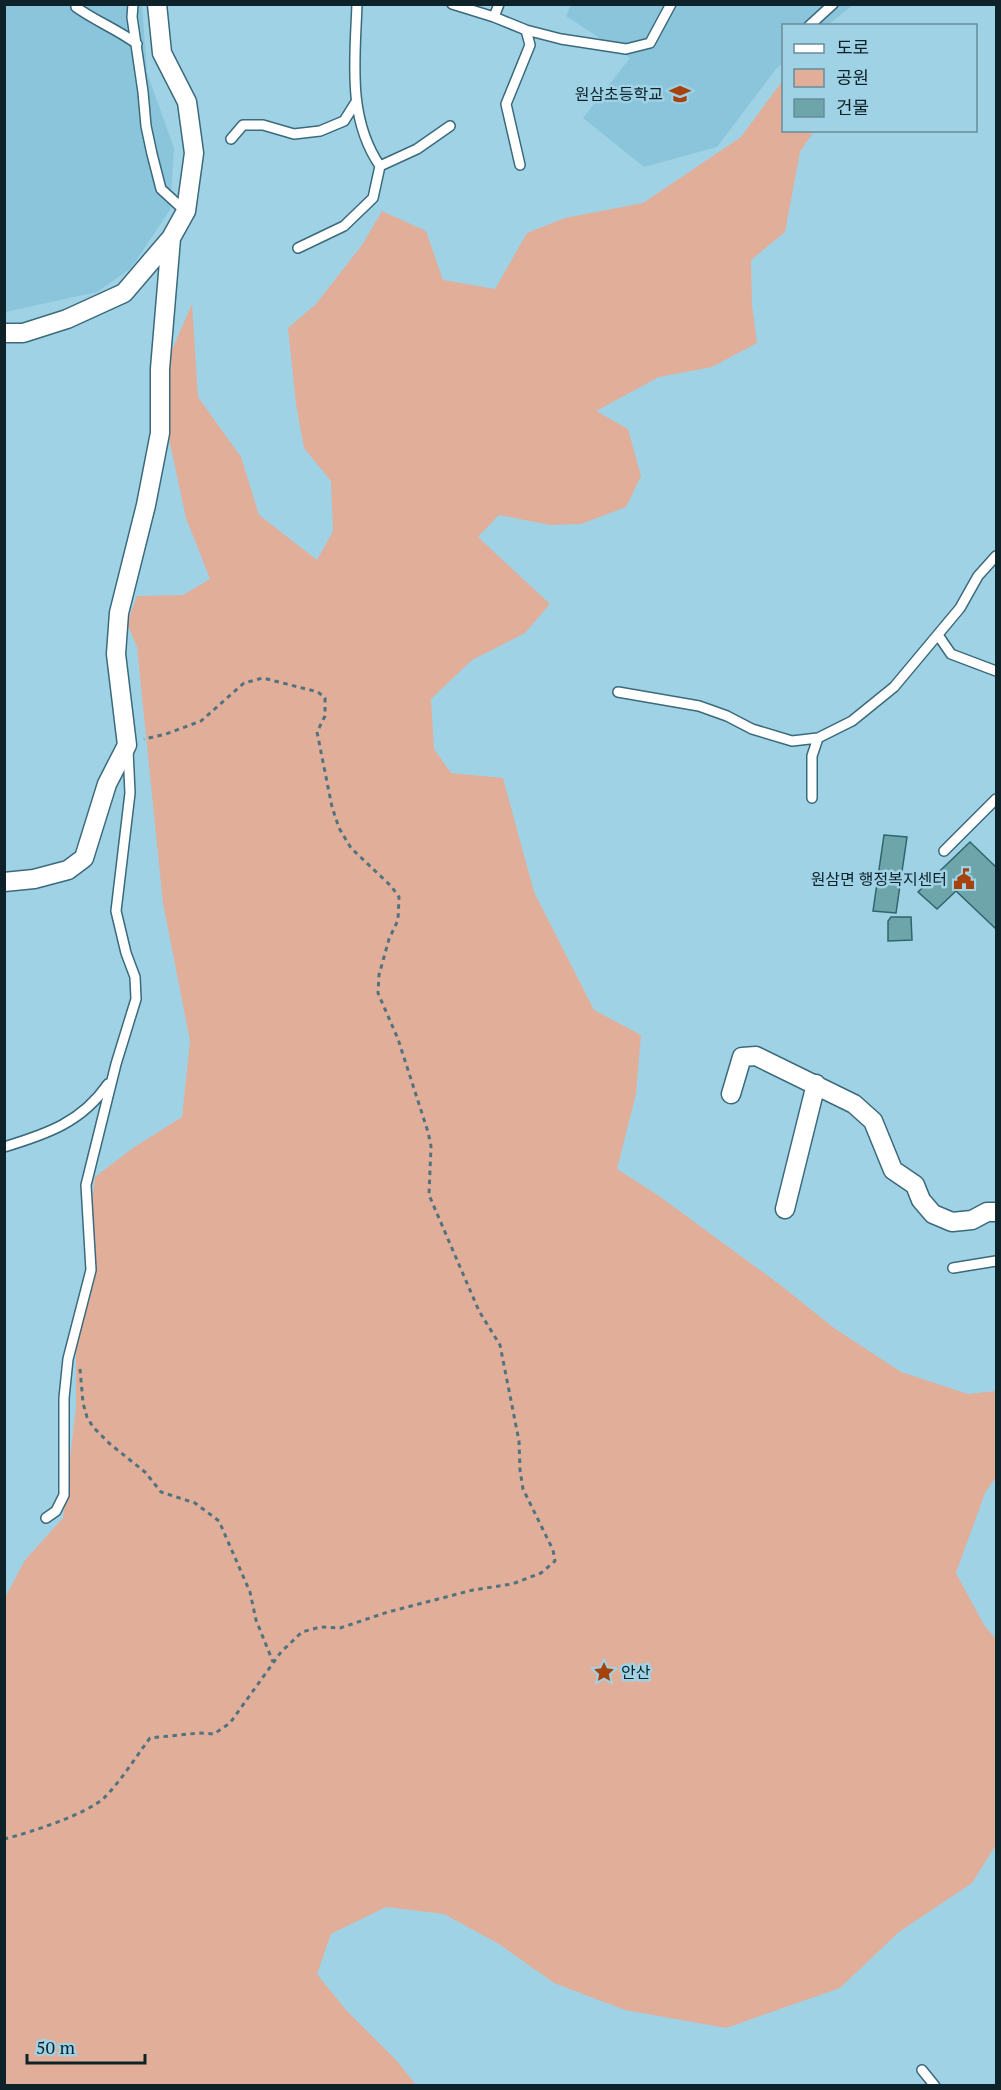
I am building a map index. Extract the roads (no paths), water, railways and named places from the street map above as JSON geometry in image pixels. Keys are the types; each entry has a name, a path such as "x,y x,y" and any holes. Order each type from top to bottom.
{"street":[{"path":"4,333 23,333 67,319 124,293 171,238 186,211 194,153 188,102 162,53 157,4"},
{"path":"4,882 34,879 68,870 84,858 107,784 127,742 116,654 119,613 146,505 160,433 160,369 171,238"},
{"path":"731,1094 742,1057 756,1056 854,1104 873,1121 893,1170 915,1185 921,1200 933,1214 952,1222 972,1220 987,1212 996,1212"},
{"path":"785,1209 816,1084"}],"lane":[{"path":"133,4 132,17 146,126 161,189 186,211"},
{"path":"357,4 354,91 361,127 372,156 380,166"},
{"path":"452,4 526,30 561,39 626,49 650,43 671,4"},
{"path":"494,17 499,4"},
{"path":"811,24 833,4"},
{"path":"76,7 118,30 137,44"},
{"path":"520,165 506,104 530,45 526,30"},
{"path":"231,140 243,125 262,125 294,134 320,131 344,121 356,102"},
{"path":"380,166 417,149 450,126"},
{"path":"298,248 344,225 373,198 380,166"},
{"path":"618,692 699,706 727,716 752,729 792,741 818,738 852,721 894,687 960,608 978,576 996,556"},
{"path":"938,635 951,654 996,671"},
{"path":"813,798 812,756 818,738"},
{"path":"46,1518 56,1511 64,1495 64,1398 70,1353 91,1270 86,1185 113,1077 136,999 135,977 126,953 116,910 130,793 127,742"},
{"path":"944,851 996,799"},
{"path":"4,1147 68,1123 96,1102 113,1077"},
{"path":"953,1268 996,1261"},
{"path":"922,2070 935,2085"}],"place":[{"name":"원삼초등학교","path":"680,94"},
{"name":"원삼면 행정복지센터","path":"964,879"},
{"name":"안산","path":"604,1672"}]}
